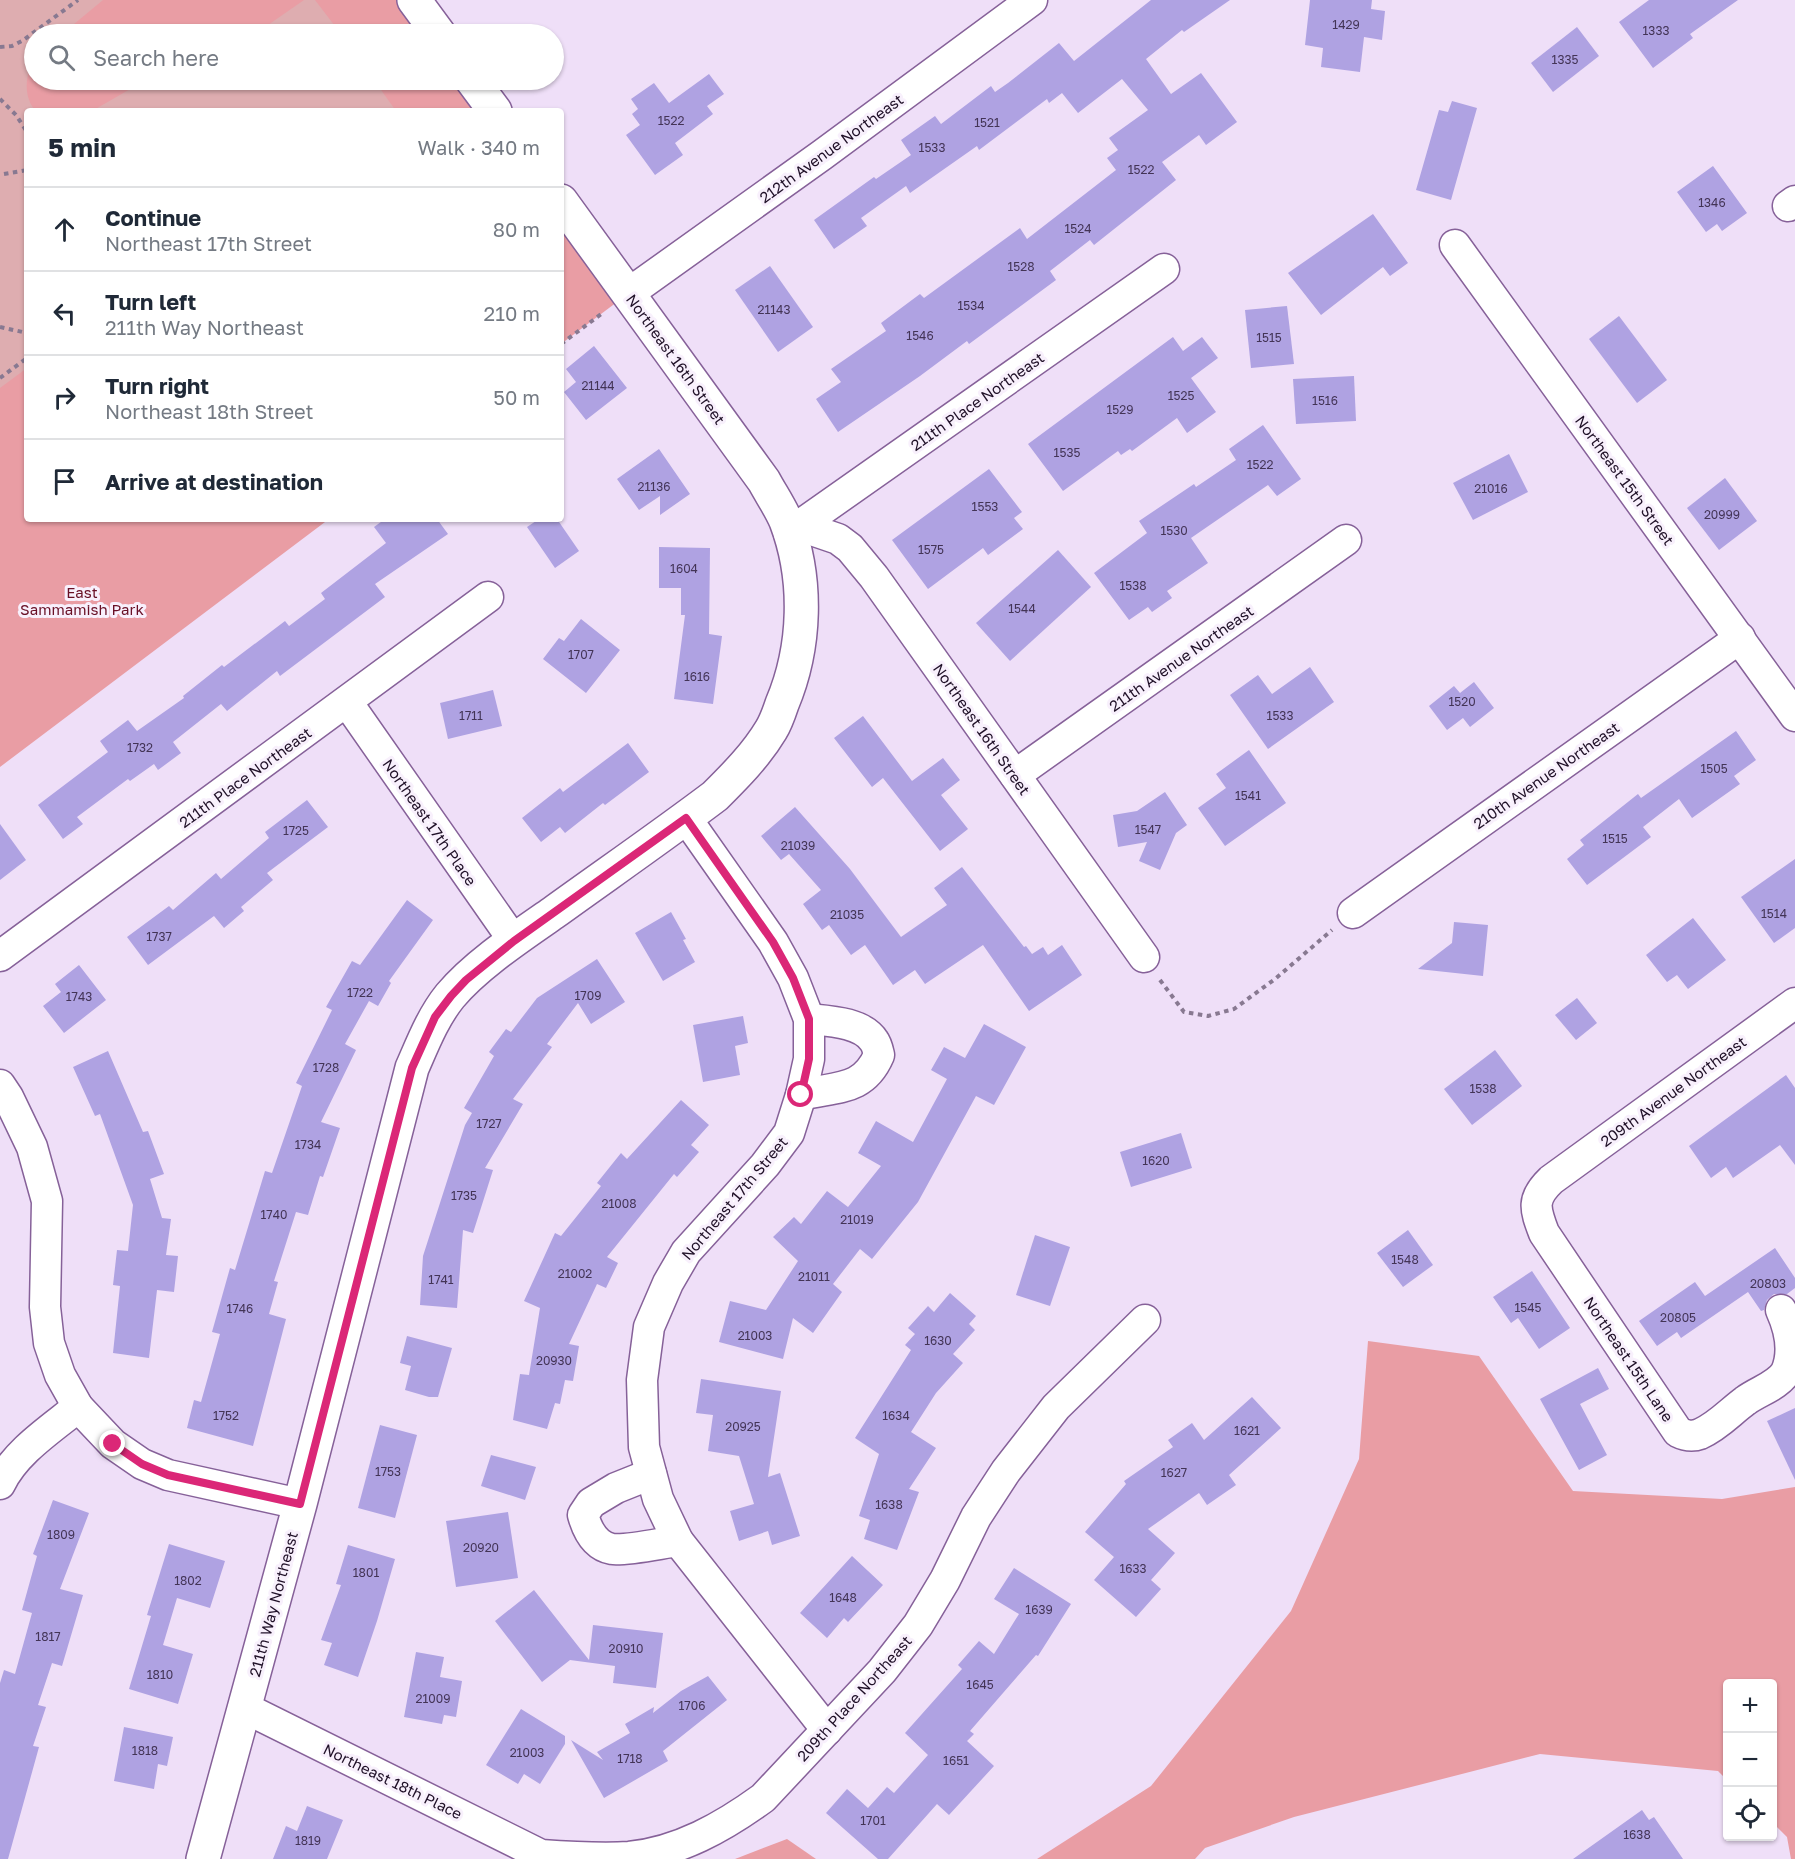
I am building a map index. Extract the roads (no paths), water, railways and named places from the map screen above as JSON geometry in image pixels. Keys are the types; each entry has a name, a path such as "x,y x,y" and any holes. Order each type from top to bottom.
{"street":[{"path":"414,0 432,24"},
{"name":"212th Avenue Northeast","path":"629,293 822,155 1032,0"},
{"path":"479,90 493,108"},
{"name":"Northeast 16th Street","path":"564,205 764,481 792,526 838,539 850,548 874,577 1143,957"},
{"name":"Northeast 15th Street","path":"1455,245 1795,716"},
{"name":"211th Place Northeast","path":"792,526 1164,269"},
{"name":"211th Way Northeast","path":"203,1859 300,1504 412,1068 435,1017 466,980 514,941 716,796 744,767 772,729 792,682 800,637 802,601 792,526"},
{"name":"211th Avenue Northeast","path":"1015,776 1346,540"},
{"name":"211th Place Northeast","path":"0,956 488,597"},
{"name":"210th Avenue Northeast","path":"1353,913 1740,638"},
{"name":"Northeast 17th Place","path":"347,702 514,941"},
{"name":"Northeast 17th Street","path":"686,818 773,942 793,978 809,1019 809,1059 789,1133 765,1165 686,1252 668,1283 649,1327 642,1380 644,1447 658,1499 678,1541 827,1730"},
{"name":"209th Avenue Northeast","path":"1551,1180 1795,1004"},
{"path":"801,1095 844,1087 859,1081 873,1069 879,1055 875,1042 866,1032 832,1021 809,1019"},
{"path":"0,1085 8,1096 32,1148 47,1201 45,1307 49,1343 60,1375 78,1407 113,1444 142,1464 168,1475 300,1504"},
{"name":"Northeast 15th Lane","path":"1551,1180 1540,1190 1537,1200 1538,1215 1544,1233 1678,1432 1688,1437 1700,1434 1724,1420 1745,1401 1770,1387 1786,1373 1793,1351 1791,1333 1781,1310"},
{"name":"209th Place Northeast","path":"540,1857 630,1857 675,1847 705,1835 741,1815 763,1798 882,1671 918,1625 945,1580 976,1517 1006,1471 1056,1407 1145,1320"},
{"path":"0,1485 15,1462 34,1443 78,1407"},
{"path":"651,1474 616,1488 591,1503 583,1515 586,1528 597,1541 611,1549 678,1541"},
{"name":"Northeast 18th Place","path":"245,1708 540,1857"}],"park label":[{"name":"East Sammamish Park","path":"82,600"}]}
